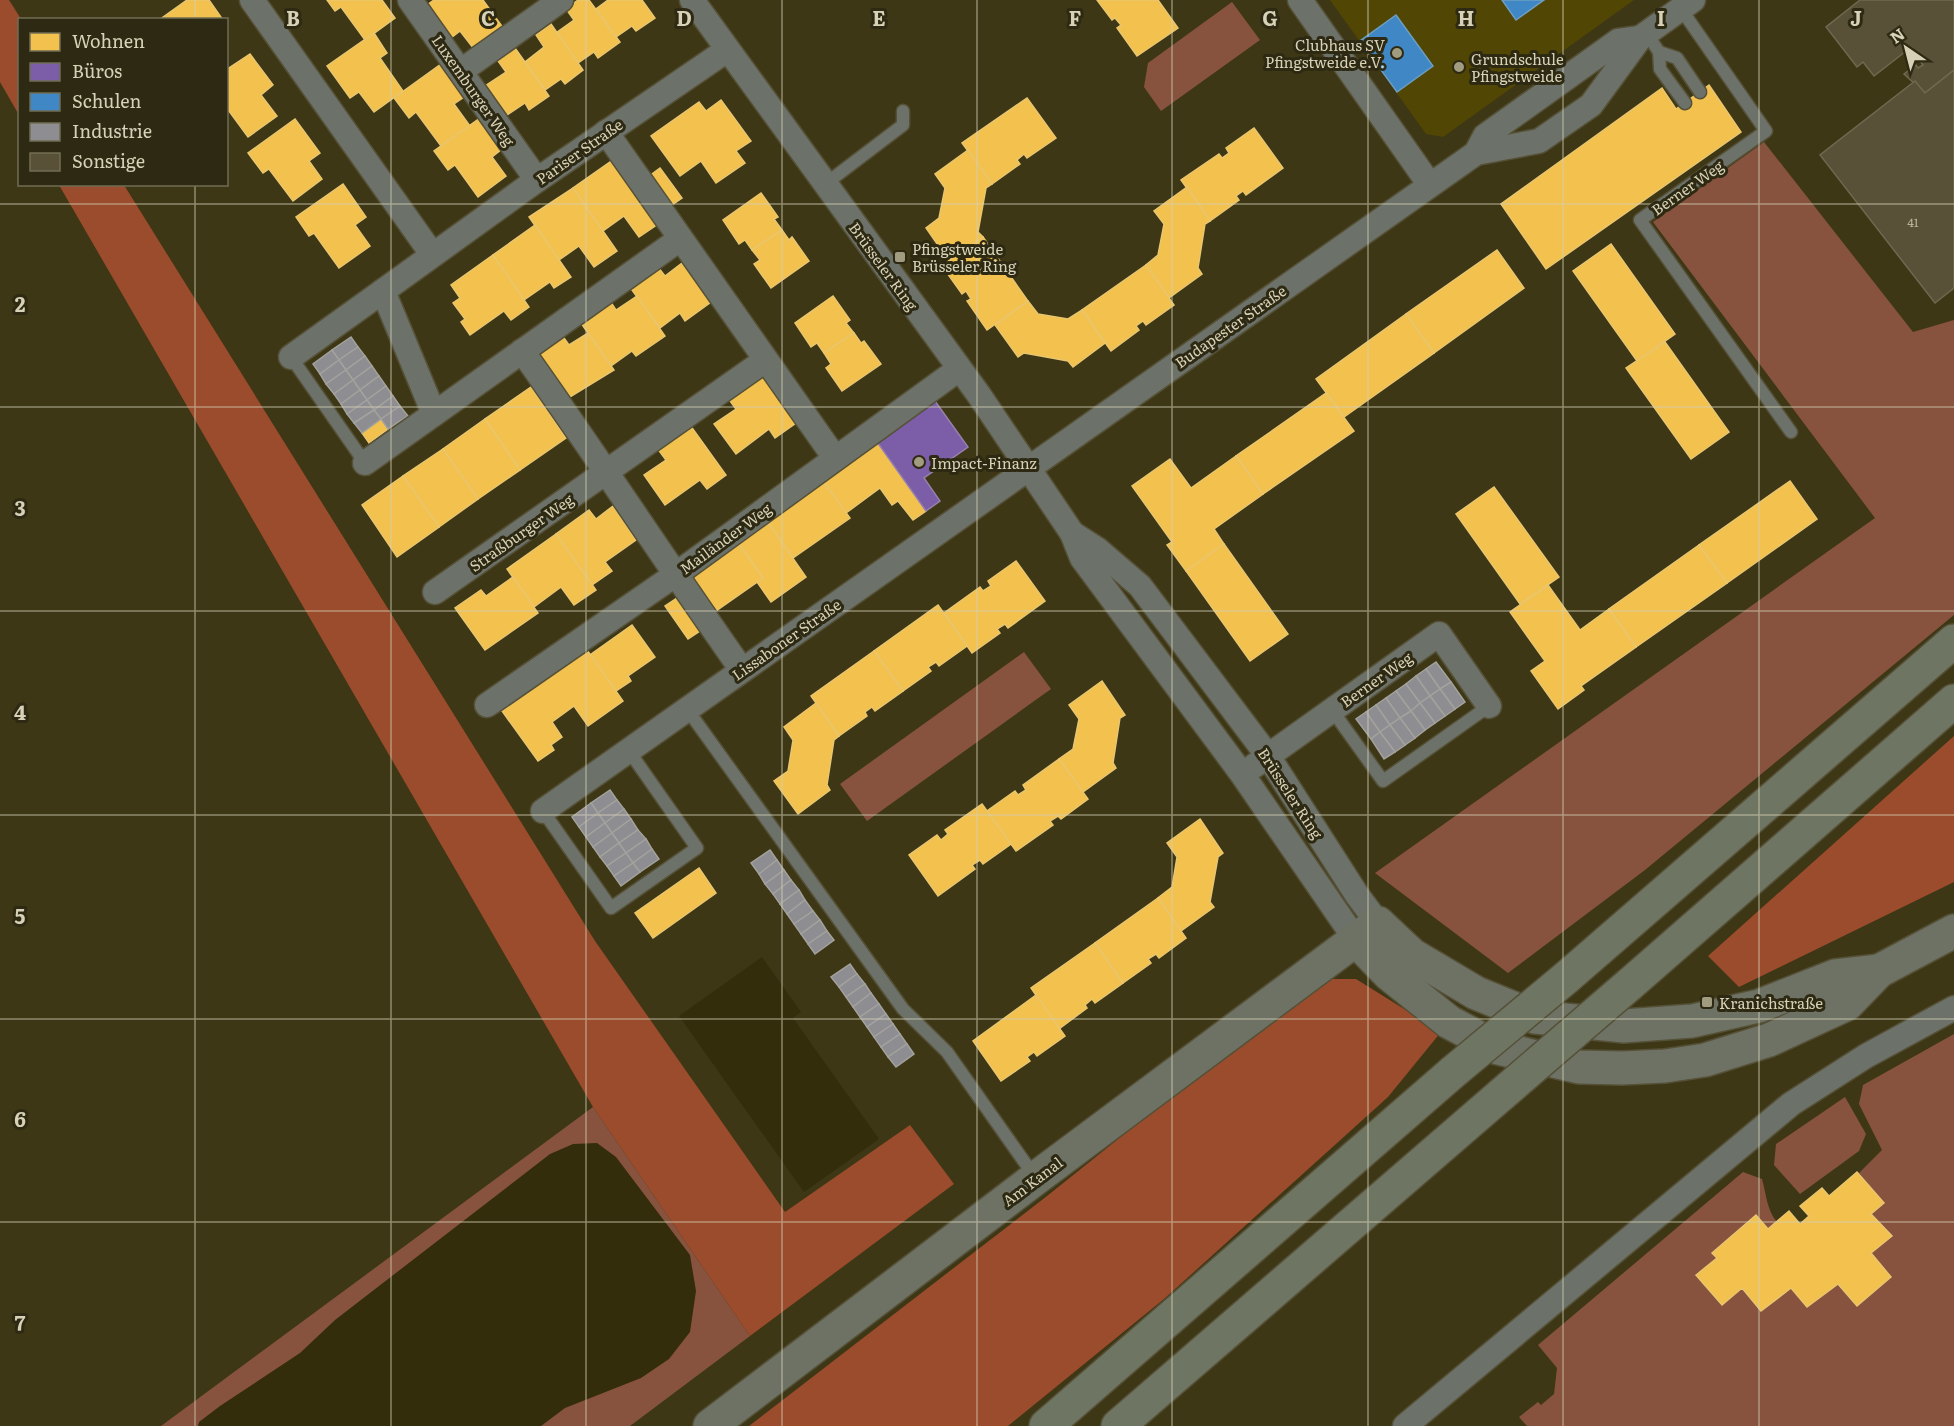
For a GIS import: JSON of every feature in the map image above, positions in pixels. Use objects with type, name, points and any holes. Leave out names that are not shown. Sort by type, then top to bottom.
[{"type":"highway","points":[[1046,1426],[1954,641]]},
{"type":"highway","points":[[1118,1426],[1954,701]]},
{"type":"street","points":[[252,0],[432,254]]},
{"type":"street","name":"Luxemburger Weg","points":[[410,0],[537,180]]},
{"type":"street","points":[[460,71],[561,0]]},
{"type":"street","name":"Brüsseler Ring","points":[[692,0],[1029,467],[1072,533],[1082,558],[1242,774],[1367,932],[1389,974],[1449,1022],[1498,1048],[1579,1066],[1665,1066],[1705,1060],[1769,1041],[1847,1004],[1879,971]]},
{"type":"street","points":[[1300,0],[1430,185]]},
{"type":"street","name":"Budapester Straße","points":[[1029,467],[1476,153],[1539,141],[1591,105],[1649,41],[1687,4]]},
{"type":"street","name":"Budapester Straße","points":[[1476,153],[1485,136],[1618,41],[1649,41]]},
{"type":"street","name":"Pariser Straße","points":[[382,291],[537,180],[727,50]]},
{"type":"street","points":[[606,132],[764,361],[835,458]]},
{"type":"street","points":[[365,463],[680,239]]},
{"type":"street","points":[[291,357],[382,291],[434,414]]},
{"type":"street","points":[[522,351],[608,472],[675,575],[742,670]]},
{"type":"street","name":"Straßburger Weg","points":[[435,591],[764,361]]},
{"type":"street","name":"Mailänder Weg","points":[[487,705],[675,575],[959,369]]},
{"type":"street","name":"Lissaboner Straße","points":[[543,811],[1029,467]]},
{"type":"street","name":"Brüsseler Ring","points":[[1072,533],[1097,549],[1140,586],[1268,756],[1357,895],[1367,932],[1412,955],[1467,988],[1535,1017],[1624,1026],[1681,1022],[1759,1006],[1835,976],[1879,971]]},
{"type":"street","name":"Berner Weg","points":[[1242,774],[1439,634],[1490,706]]},
{"type":"street","name":"Am Kanal","points":[[710,1426],[1036,1178],[1367,932]]},
{"type":"street","points":[[1879,971],[1954,932]]},
{"type":"street","points":[[1405,1426],[1791,1104],[1866,1056],[1954,1008]]},
{"type":"lane","name":"Berner Weg","points":[[1687,4],[1766,131],[1640,220],[1791,432]]},
{"type":"lane","points":[[1649,41],[1677,58],[1700,92]]},
{"type":"lane","points":[[1649,41],[1660,69],[1685,103]]},
{"type":"lane","points":[[824,185],[903,125],[903,111]]},
{"type":"lane","points":[[291,357],[365,463]]},
{"type":"lane","points":[[1332,710],[1383,781],[1490,706]]},
{"type":"lane","points":[[687,709],[903,1009],[947,1052],[1036,1178]]},
{"type":"lane","points":[[543,811],[611,908],[697,848],[629,751]]},
{"type":"shaded area","points":[[0,0],[9,0],[20,18],[18,18],[18,113],[0,82]]},
{"type":"shaded area","name":"Grundschule Pfingstweide","points":[[1330,0],[1634,0],[1443,137],[1426,134]]},
{"type":"shaded area","points":[[1232,2],[1260,40],[1161,111],[1144,87],[1148,63]]},
{"type":"shaded area","points":[[1764,142],[1913,332],[1954,320],[1954,615],[1645,870],[1508,973],[1375,873],[1875,518],[1653,222]]},
{"type":"shaded area","points":[[60,186],[125,186],[595,941],[785,1212],[910,1125],[954,1184],[750,1336],[593,1107]]},
{"type":"shaded area","points":[[1024,652],[1051,689],[867,821],[840,784]]},
{"type":"shaded area","points":[[1954,736],[1954,882],[1739,987],[1708,956]]},
{"type":"shaded area","points":[[762,957],[801,1012],[793,1018],[879,1139],[804,1192],[679,1016]]},
{"type":"shaded area","points":[[1318,979],[1356,979],[1441,1032],[1388,1097],[1164,1299],[1008,1426],[749,1426],[1047,1196]]},
{"type":"shaded area","points":[[1954,1034],[1954,1426],[1527,1426],[1519,1417],[1538,1402],[1541,1405],[1554,1394],[1557,1368],[1538,1345],[1743,1172],[1762,1179],[1769,1207],[1777,1222],[1768,1229],[1756,1215],[1713,1252],[1717,1258],[1696,1274],[1721,1305],[1742,1288],[1762,1310],[1791,1288],[1838,1284],[1857,1306],[1890,1277],[1871,1253],[1891,1236],[1871,1214],[1884,1203],[1859,1173],[1882,1150],[1859,1104],[1863,1085]]},
{"type":"shaded area","points":[[1845,1097],[1866,1134],[1859,1151],[1800,1194],[1774,1165],[1776,1144]]},
{"type":"shaded area","points":[[593,1107],[750,1336],[630,1426],[161,1426]]},
{"type":"shaded area","points":[[597,1143],[616,1157],[690,1255],[696,1291],[690,1332],[669,1359],[641,1378],[565,1408],[541,1426],[198,1426],[199,1422],[220,1406],[300,1353],[335,1320],[550,1154],[573,1144]]},
{"type":"building: Wohnen","points":[[187,0],[209,0],[222,18],[162,18]]},
{"type":"building: Wohnen","points":[[327,0],[382,0],[395,18],[365,40],[341,7],[335,11]]},
{"type":"building: Wohnen","points":[[434,0],[483,0],[504,29],[474,49],[460,31],[451,38],[427,5]]},
{"type":"building: Wohnen","points":[[578,0],[589,0],[620,42],[598,58],[594,52],[578,63],[556,33],[574,20],[566,9]]},
{"type":"building: Wohnen","points":[[608,0],[642,0],[655,18],[636,31],[632,26],[616,37],[596,9]]},
{"type":"building: Wohnen","points":[[1097,0],[1158,0],[1178,28],[1137,56],[1117,28],[1121,25],[1115,18],[1112,20]]},
{"type":"building: Wohnen","points":[[551,24],[583,70],[565,84],[561,79],[545,90],[525,62],[544,47],[536,35]]},
{"type":"building: Wohnen","points":[[374,33],[387,53],[380,58],[403,91],[374,112],[359,92],[350,98],[327,66]]},
{"type":"building: Wohnen","points":[[515,48],[549,96],[529,110],[525,103],[507,115],[485,86],[506,72],[498,61]]},
{"type":"building: Wohnen","points":[[250,54],[273,85],[261,95],[277,116],[248,137],[228,110],[228,69]]},
{"type":"building: Wohnen","points":[[441,64],[464,97],[454,104],[470,126],[441,146],[416,112],[409,118],[394,98]]},
{"type":"building: Wohnen","points":[[1709,85],[1741,132],[1546,269],[1501,204],[1662,88],[1676,109]]},
{"type":"building: Wohnen","points":[[1027,98],[1056,138],[1027,158],[1024,154],[1017,160],[1020,164],[992,184],[962,143]]},
{"type":"building: Wohnen","points":[[721,100],[751,141],[736,151],[745,163],[716,183],[701,161],[680,176],[651,136],[699,102],[706,111]]},
{"type":"building: Wohnen","points":[[480,118],[502,149],[492,157],[506,176],[478,197],[455,165],[448,170],[434,151]]},
{"type":"building: Wohnen","points":[[295,119],[320,153],[309,161],[322,179],[293,201],[269,169],[263,173],[248,153]]},
{"type":"building: Wohnen","points":[[1254,128],[1283,168],[1246,195],[1243,191],[1236,196],[1239,200],[1210,221],[1181,180],[1219,154],[1222,158],[1229,153],[1226,148]]},
{"type":"building: Wohnen","points":[[968,150],[992,184],[986,188],[978,232],[983,237],[949,261],[926,228],[939,218],[945,188],[935,174]]},
{"type":"building: Wohnen","points":[[617,157],[661,222],[639,237],[624,216],[603,231],[573,188]]},
{"type":"building: Wohnen","points":[[660,168],[682,198],[669,207],[648,177]]},
{"type":"building: Wohnen","points":[[343,184],[366,217],[355,225],[370,246],[339,268],[314,233],[309,236],[296,217]]},
{"type":"building: Wohnen","points":[[1187,187],[1210,221],[1205,224],[1198,268],[1202,274],[1169,298],[1146,265],[1158,255],[1164,224],[1154,211]]},
{"type":"building: Wohnen","points":[[573,188],[617,251],[594,267],[579,246],[559,260],[529,217]]},
{"type":"building: Wohnen","points":[[761,193],[778,217],[774,219],[782,230],[752,250],[745,240],[739,244],[723,220]]},
{"type":"building: Wohnen","points":[[535,225],[571,277],[554,288],[550,282],[524,300],[493,255]]},
{"type":"building: Wohnen","points":[[782,230],[789,240],[792,237],[809,261],[771,288],[754,264],[760,260],[752,250]]},
{"type":"building: Wohnen","points":[[983,237],[1028,301],[987,330],[967,301],[971,299],[966,291],[962,294],[942,266]]},
{"type":"building: Wohnen","points":[[1611,244],[1675,334],[1637,361],[1573,271]]},
{"type":"building: Wohnen","points":[[1497,250],[1524,288],[1434,353],[1406,314]]},
{"type":"building: Wohnen","points":[[493,255],[529,307],[511,320],[504,311],[470,335],[461,322],[465,319],[453,303],[460,298],[451,285]]},
{"type":"building: Wohnen","points":[[654,262],[665,276],[682,263],[711,302],[685,321],[680,313],[660,328],[626,282]]},
{"type":"building: Wohnen","points":[[1146,265],[1174,305],[1146,325],[1143,321],[1136,326],[1139,330],[1111,351],[1082,310]]},
{"type":"building: Wohnen","points":[[606,295],[616,310],[637,296],[665,336],[636,356],[632,351],[611,366],[576,316]]},
{"type":"building: Wohnen","points":[[833,296],[850,320],[846,323],[854,333],[824,353],[817,343],[811,347],[795,323]]},
{"type":"building: Wohnen","points":[[1028,301],[1038,314],[1068,319],[1082,310],[1105,343],[1073,367],[1068,361],[1024,353],[1018,357],[995,325]]},
{"type":"building: Wohnen","points":[[1406,314],[1434,353],[1344,417],[1316,379]]},
{"type":"building: Wohnen","points":[[559,331],[569,345],[588,333],[614,370],[565,400],[530,351]]},
{"type":"building: Wohnen","points":[[854,333],[861,343],[864,341],[881,364],[842,391],[826,368],[831,364],[824,353]]},
{"type":"building: Wohnen","points":[[1665,342],[1729,432],[1691,459],[1626,368]]},
{"type":"building: Wohnen","points":[[763,376],[796,423],[775,438],[769,429],[736,454],[714,424],[736,409],[730,401]]},
{"type":"building: Wohnen","points":[[531,387],[566,438],[520,470],[485,419]]},
{"type":"building: Wohnen","points":[[1326,393],[1354,431],[1263,494],[1236,456]]},
{"type":"building: Wohnen","points":[[381,419],[388,429],[369,443],[362,433]]},
{"type":"building: Wohnen","points":[[485,419],[520,470],[478,499],[443,449]]},
{"type":"building: Wohnen","points":[[690,425],[726,475],[707,489],[700,480],[665,505],[644,475],[666,460],[657,448]]},
{"type":"building: Wohnen","points":[[877,442],[926,511],[913,520],[898,501],[892,505],[880,488],[846,513],[823,481]]},
{"type":"building: Wohnen","points":[[443,449],[478,499],[439,527],[403,476]]},
{"type":"building: Wohnen","points":[[1236,456],[1263,494],[1214,529],[1224,544],[1186,571],[1167,545],[1172,542],[1132,486],[1170,459],[1191,488]]},
{"type":"building: Wohnen","points":[[403,476],[439,527],[397,557],[362,505]]},
{"type":"building: Wohnen","points":[[823,481],[850,518],[793,558],[767,521]]},
{"type":"building: Wohnen","points":[[1790,481],[1817,519],[1727,583],[1699,545]]},
{"type":"building: Wohnen","points":[[1494,487],[1559,577],[1520,604],[1456,514]]},
{"type":"building: Wohnen","points":[[613,506],[636,540],[605,562],[612,571],[592,585],[556,534],[589,510],[596,519]]},
{"type":"building: Wohnen","points":[[767,521],[806,577],[771,602],[757,582],[763,578],[737,541]]},
{"type":"building: Wohnen","points":[[556,534],[596,590],[574,605],[561,587],[534,607],[507,569]]},
{"type":"building: Wohnen","points":[[737,541],[763,578],[716,611],[690,575]]},
{"type":"building: Wohnen","points":[[1224,544],[1288,634],[1250,661],[1186,571]]},
{"type":"building: Wohnen","points":[[1699,545],[1727,583],[1636,647],[1609,609]]},
{"type":"building: Wohnen","points":[[1016,561],[1045,601],[1008,628],[1005,624],[997,629],[1000,633],[972,653],[944,613],[980,587],[983,591],[991,586],[988,581]]},
{"type":"building: Wohnen","points":[[513,577],[538,613],[485,650],[455,608],[481,590],[486,596]]},
{"type":"building: Wohnen","points":[[1548,585],[1580,630],[1609,609],[1636,647],[1581,686],[1584,690],[1558,709],[1531,671],[1545,661],[1510,612]]},
{"type":"building: Wohnen","points":[[677,598],[700,631],[688,639],[665,606]]},
{"type":"building: Wohnen","points":[[938,605],[967,646],[939,666],[936,662],[928,667],[931,671],[903,691],[874,651]]},
{"type":"building: Wohnen","points":[[632,625],[655,657],[628,676],[631,681],[616,691],[590,655]]},
{"type":"building: Wohnen","points":[[587,650],[623,701],[588,726],[574,706],[552,722],[562,737],[551,745],[554,750],[538,761],[502,711]]},
{"type":"building: Wohnen","points":[[874,651],[903,691],[875,711],[872,707],[865,712],[867,716],[839,736],[811,696]]},
{"type":"building: Wohnen","points":[[1102,681],[1125,715],[1120,718],[1113,763],[1116,768],[1083,792],[1059,759],[1073,749],[1079,719],[1069,705]]},
{"type":"building: Wohnen","points":[[816,703],[839,736],[834,740],[827,785],[830,790],[798,814],[774,781],[788,771],[793,740],[784,727]]},
{"type":"building: Wohnen","points":[[1059,759],[1088,799],[1061,819],[1058,816],[1050,821],[1053,825],[1016,851],[987,811],[1015,791],[1018,795],[1026,790],[1023,785]]},
{"type":"building: Wohnen","points":[[982,804],[1011,844],[983,864],[980,860],[972,865],[975,869],[938,896],[909,855],[937,835],[941,840],[948,834],[945,830]]},
{"type":"building: Wohnen","points":[[1200,819],[1223,853],[1218,857],[1210,902],[1214,907],[1181,931],[1158,898],[1172,887],[1177,857],[1167,843]]},
{"type":"building: Wohnen","points":[[699,868],[716,893],[653,938],[635,913]]},
{"type":"building: Wohnen","points":[[1158,898],[1186,938],[1159,958],[1156,954],[1148,959],[1151,963],[1123,983],[1095,943]]},
{"type":"building: Wohnen","points":[[1095,943],[1123,983],[1095,1003],[1092,999],[1085,1005],[1087,1008],[1059,1029],[1031,988]]},
{"type":"building: Wohnen","points":[[1036,995],[1065,1036],[1037,1056],[1034,1052],[1027,1057],[1030,1061],[1001,1081],[973,1041]]},
{"type":"building: Wohnen","points":[[1857,1172],[1884,1203],[1871,1214],[1892,1236],[1871,1253],[1891,1277],[1857,1306],[1838,1284],[1807,1307],[1791,1288],[1761,1311],[1742,1288],[1722,1305],[1696,1275],[1717,1258],[1712,1253],[1756,1215],[1768,1229],[1789,1211],[1800,1224],[1809,1216],[1800,1206],[1822,1188],[1829,1196]]},
{"type":"building: Büros","name":"Impact-Finanz","points":[[935,401],[968,447],[924,478],[940,501],[926,511],[877,442]]},
{"type":"building: Schulen","name":"Grundschule Pfingstweide","points":[[1502,0],[1544,0],[1516,20]]},
{"type":"building: Schulen","name":"Clubhaus SV Pfingstweide e.V.","points":[[1396,15],[1433,66],[1397,92],[1360,41]]},
{"type":"building: Industrie","points":[[351,337],[358,347],[339,360],[332,350]]},
{"type":"building: Industrie","points":[[358,347],[365,356],[346,370],[339,360]]},
{"type":"building: Industrie","points":[[332,350],[339,360],[320,374],[313,364]]},
{"type":"building: Industrie","points":[[365,356],[372,366],[353,380],[346,370]]},
{"type":"building: Industrie","points":[[339,360],[346,370],[326,384],[320,374]]},
{"type":"building: Industrie","points":[[372,366],[379,376],[360,390],[353,380]]},
{"type":"building: Industrie","points":[[346,370],[353,380],[334,394],[326,384]]},
{"type":"building: Industrie","points":[[379,376],[386,386],[367,400],[360,390]]},
{"type":"building: Industrie","points":[[353,380],[360,390],[341,404],[334,394]]},
{"type":"building: Industrie","points":[[386,386],[393,396],[374,410],[367,400]]},
{"type":"building: Industrie","points":[[360,390],[367,400],[347,414],[341,404]]},
{"type":"building: Industrie","points":[[393,396],[400,406],[381,419],[374,410]]},
{"type":"building: Industrie","points":[[367,400],[374,410],[354,423],[347,414]]},
{"type":"building: Industrie","points":[[400,406],[408,416],[388,429],[381,419]]},
{"type":"building: Industrie","points":[[374,410],[381,419],[362,433],[354,423]]},
{"type":"building: Industrie","points":[[1436,662],[1451,682],[1440,689],[1426,669]]},
{"type":"building: Industrie","points":[[1426,669],[1440,689],[1430,696],[1416,676]]},
{"type":"building: Industrie","points":[[1416,676],[1430,696],[1420,703],[1406,684]]},
{"type":"building: Industrie","points":[[1451,682],[1465,702],[1455,709],[1440,689]]},
{"type":"building: Industrie","points":[[1406,684],[1420,703],[1411,711],[1396,691]]},
{"type":"building: Industrie","points":[[1440,689],[1455,709],[1445,716],[1430,696]]},
{"type":"building: Industrie","points":[[1396,691],[1411,711],[1400,718],[1386,698]]},
{"type":"building: Industrie","points":[[1430,696],[1445,716],[1435,723],[1420,703]]},
{"type":"building: Industrie","points":[[1386,698],[1400,718],[1390,725],[1376,705]]},
{"type":"building: Industrie","points":[[1420,703],[1435,723],[1425,730],[1411,711]]},
{"type":"building: Industrie","points":[[1376,705],[1390,725],[1380,732],[1366,712]]},
{"type":"building: Industrie","points":[[1411,711],[1425,730],[1415,738],[1400,718]]},
{"type":"building: Industrie","points":[[1366,712],[1380,732],[1371,739],[1356,719]]},
{"type":"building: Industrie","points":[[1400,718],[1415,738],[1405,745],[1390,725]]},
{"type":"building: Industrie","points":[[1390,725],[1405,745],[1395,752],[1380,732]]},
{"type":"building: Industrie","points":[[1380,732],[1395,752],[1384,759],[1371,739]]},
{"type":"building: Industrie","points":[[610,790],[617,800],[598,813],[591,803]]},
{"type":"building: Industrie","points":[[617,800],[624,809],[605,823],[598,813]]},
{"type":"building: Industrie","points":[[591,803],[598,813],[579,827],[572,817]]},
{"type":"building: Industrie","points":[[624,809],[631,819],[612,833],[605,823]]},
{"type":"building: Industrie","points":[[598,813],[605,823],[586,837],[579,827]]},
{"type":"building: Industrie","points":[[631,819],[638,830],[619,843],[612,833]]},
{"type":"building: Industrie","points":[[605,823],[612,833],[593,847],[586,837]]},
{"type":"building: Industrie","points":[[638,830],[646,839],[626,853],[619,843]]},
{"type":"building: Industrie","points":[[612,833],[619,843],[600,857],[593,847]]},
{"type":"building: Industrie","points":[[646,839],[652,849],[633,863],[626,853]]},
{"type":"building: Industrie","points":[[619,843],[626,853],[607,866],[600,857]]},
{"type":"building: Industrie","points":[[652,849],[659,859],[640,872],[633,863]]},
{"type":"building: Industrie","points":[[770,850],[777,860],[759,874],[751,863]]},
{"type":"building: Industrie","points":[[626,853],[633,863],[614,876],[607,866]]},
{"type":"building: Industrie","points":[[777,860],[784,870],[765,884],[759,874]]},
{"type":"building: Industrie","points":[[633,863],[640,872],[621,886],[614,876]]},
{"type":"building: Industrie","points":[[784,870],[791,880],[773,894],[765,884]]},
{"type":"building: Industrie","points":[[791,880],[799,890],[780,904],[773,894]]},
{"type":"building: Industrie","points":[[799,890],[805,900],[787,914],[780,904]]},
{"type":"building: Industrie","points":[[805,900],[813,911],[794,924],[787,914]]},
{"type":"building: Industrie","points":[[813,911],[820,920],[801,934],[794,924]]},
{"type":"building: Industrie","points":[[820,920],[827,931],[808,944],[801,934]]},
{"type":"building: Industrie","points":[[827,931],[834,940],[815,954],[808,944]]},
{"type":"building: Industrie","points":[[850,964],[857,974],[839,987],[831,977]]},
{"type":"building: Industrie","points":[[857,974],[865,984],[846,997],[839,987]]},
{"type":"building: Industrie","points":[[865,984],[871,993],[853,1007],[846,997]]},
{"type":"building: Industrie","points":[[871,993],[879,1004],[860,1017],[853,1007]]},
{"type":"building: Industrie","points":[[879,1004],[886,1014],[867,1027],[860,1017]]},
{"type":"building: Industrie","points":[[886,1014],[893,1024],[874,1037],[867,1027]]},
{"type":"building: Industrie","points":[[893,1024],[900,1034],[881,1047],[874,1037]]},
{"type":"building: Industrie","points":[[900,1034],[907,1044],[888,1057],[881,1047]]},
{"type":"building: Industrie","points":[[907,1044],[914,1054],[896,1067],[888,1057]]},
{"type":"building: Sonstige","points":[[1860,0],[1954,0],[1954,70],[1925,93],[1904,74],[1916,65],[1918,68],[1923,65],[1910,48],[1874,76],[1863,62],[1857,67],[1826,27]]},
{"type":"building: Sonstige","points":[[1954,70],[1954,288],[1935,303],[1820,155],[1915,81],[1925,93]]},
{"type":"place","name":"Clubhaus SV Pfingstweide e.V.","points":[[1397,53]]},
{"type":"place","name":"Grundschule Pfingstweide","points":[[1459,67]]},
{"type":"place","name":"Pfingstweide Brüsseler Ring","points":[[900,257]]},
{"type":"place","name":"Impact-Finanz","points":[[919,462]]},
{"type":"place","name":"Kranichstraße","points":[[1707,1002]]}]
